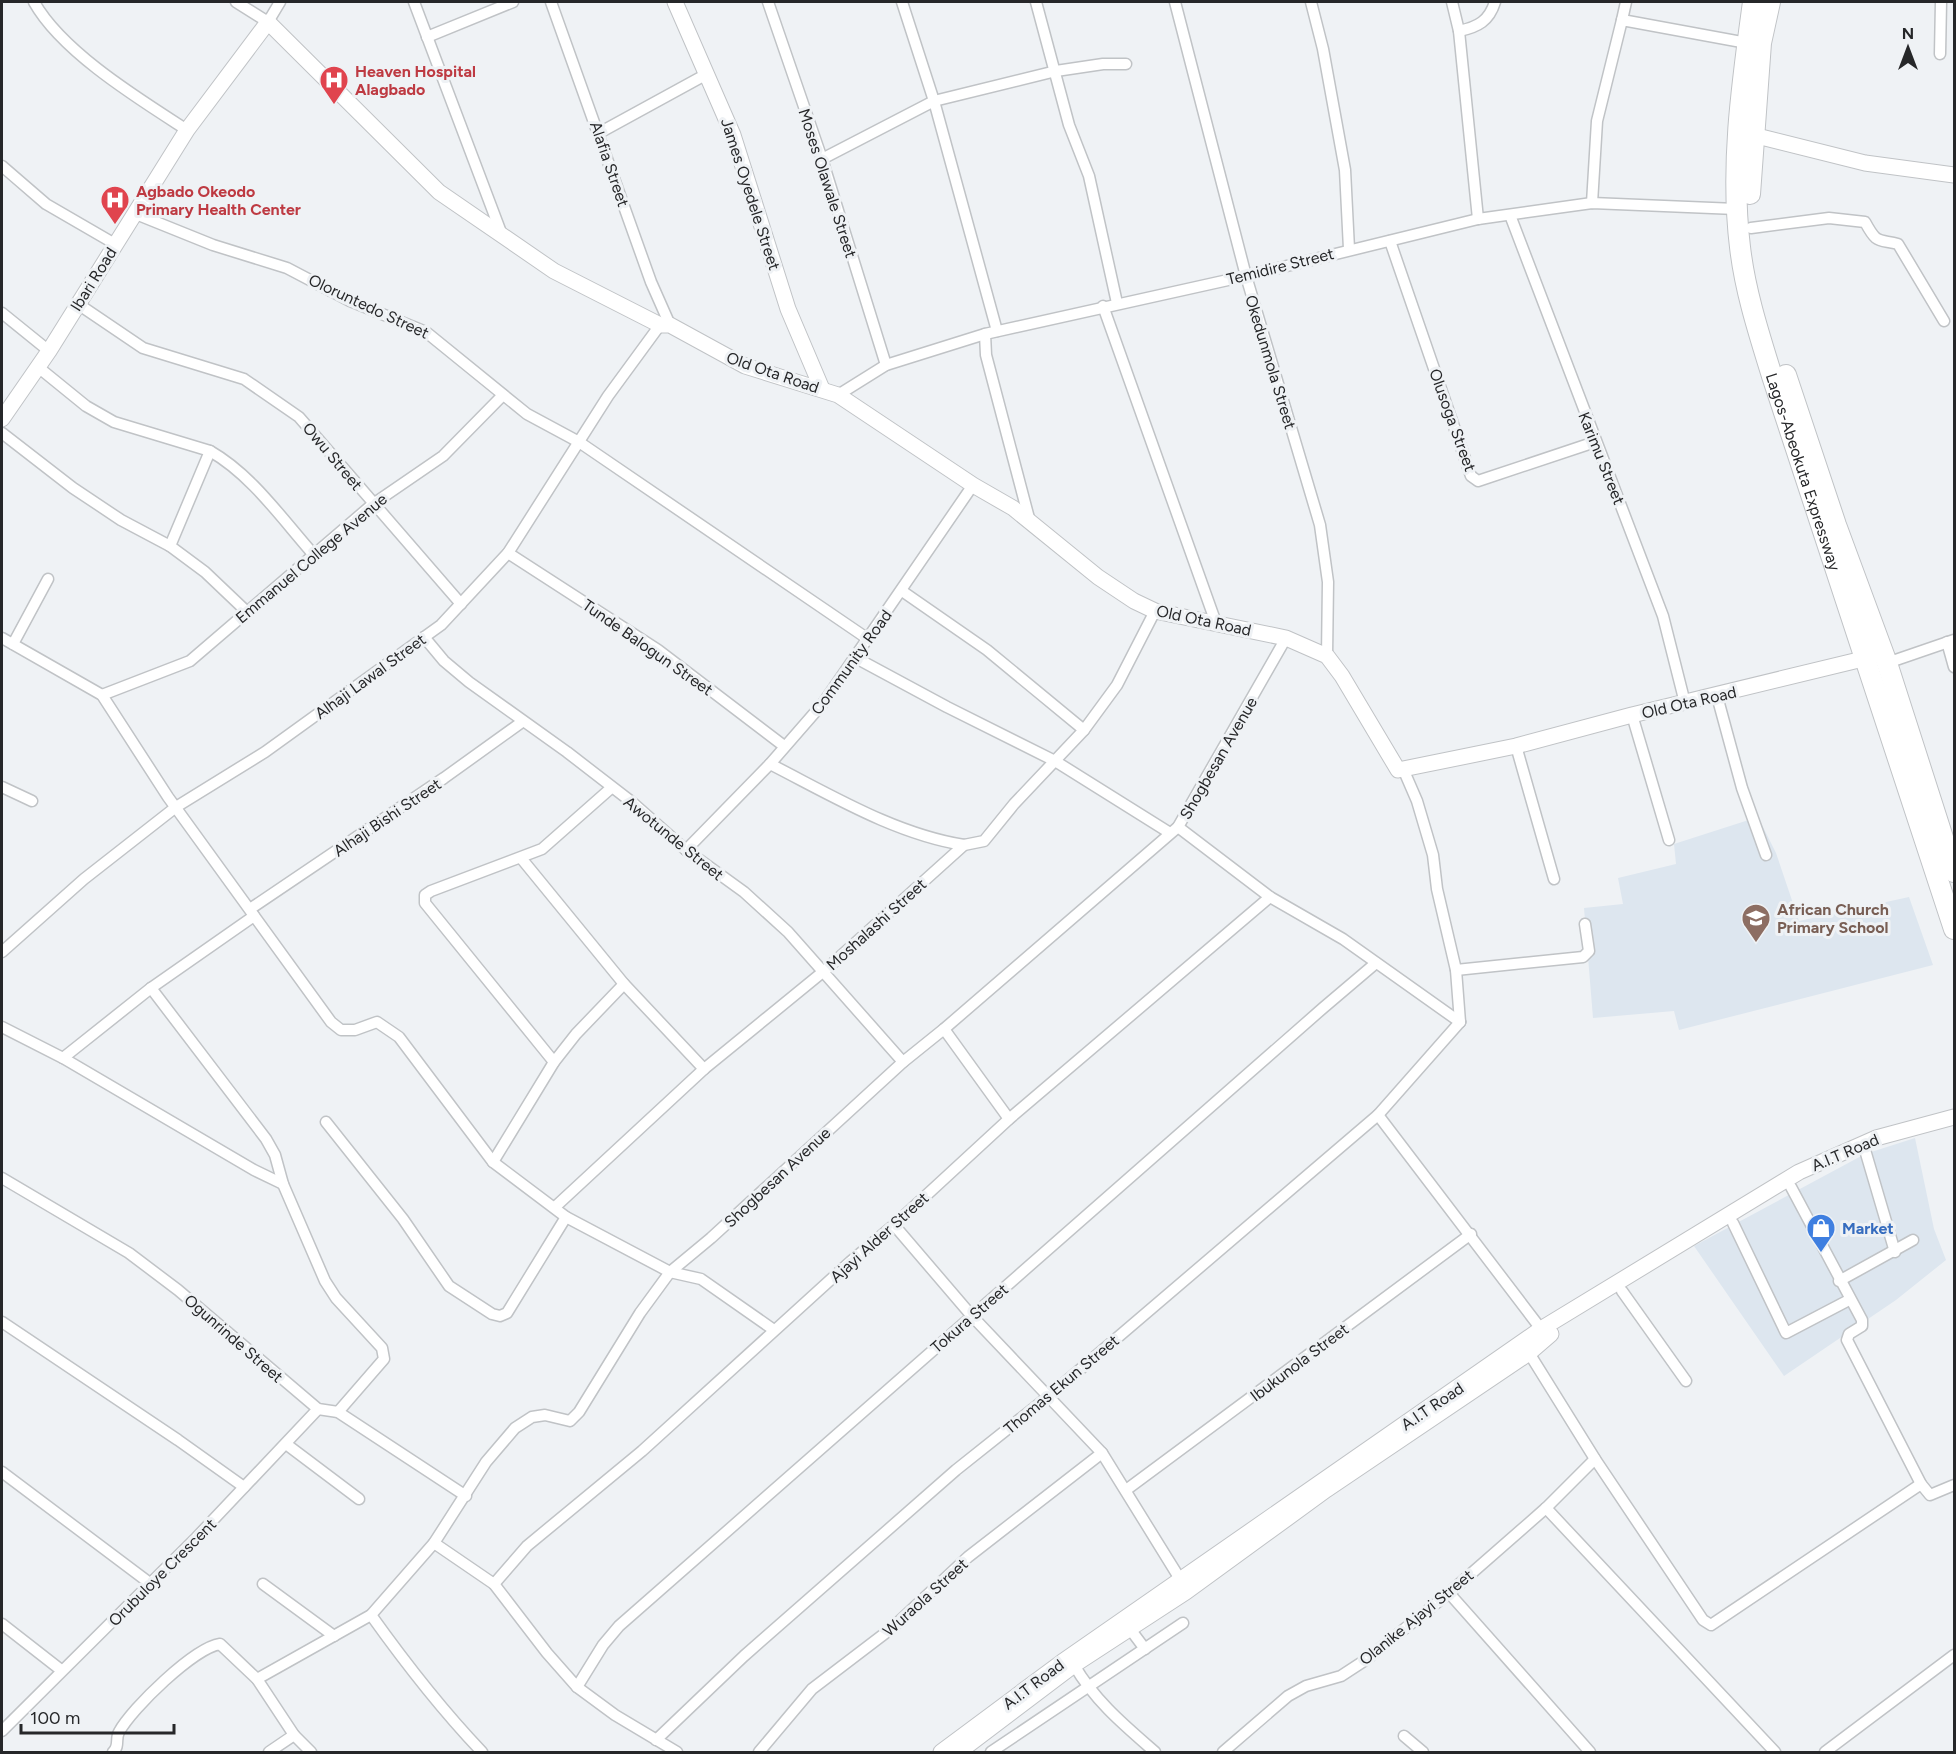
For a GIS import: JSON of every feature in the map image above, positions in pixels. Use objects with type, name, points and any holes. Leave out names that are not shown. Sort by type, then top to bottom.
[{"type":"highway","name":"Lagos-Abeokuta Expressway","points":[[1753,2],[1739,113],[1736,208],[1742,258],[1754,315],[1954,929]]},
{"type":"highway","name":"Lagos-Abeokuta Expressway","points":[[1770,2],[1761,43],[1749,203],[1758,287],[1769,329],[1836,525],[1887,663],[1954,872]]},
{"type":"street","points":[[34,2],[68,43],[137,98],[187,130]]},
{"type":"street","points":[[236,2],[268,22],[280,2]]},
{"type":"street","points":[[414,2],[502,235]]},
{"type":"street","points":[[427,37],[513,2]]},
{"type":"street","name":"Alafia Street","points":[[551,2],[665,325]]},
{"type":"street","name":"James Oyedele Street","points":[[675,2],[733,135],[788,309],[822,388]]},
{"type":"street","name":"Moses Olawale Street","points":[[768,2],[822,159],[886,365]]},
{"type":"street","points":[[902,2],[934,101],[997,331]]},
{"type":"street","points":[[1036,2],[1069,125],[1089,176],[1117,303]]},
{"type":"street","name":"Okedunmola Street","points":[[1175,2],[1246,276],[1320,525],[1328,582],[1327,656]]},
{"type":"street","points":[[1311,2],[1323,49],[1345,170],[1349,249]]},
{"type":"street","points":[[1452,2],[1460,31],[1478,219]]},
{"type":"street","points":[[1460,31],[1479,26],[1492,13],[1495,2]]},
{"type":"street","points":[[1592,203],[1597,121],[1626,2]]},
{"type":"street","points":[[1940,54],[1941,2]]},
{"type":"street","points":[[1622,20],[1747,43]]},
{"type":"street","name":"Ibari Road","points":[[2,419],[49,351],[187,130],[268,22]]},
{"type":"street","name":"Old Ota Road","points":[[268,22],[428,183],[554,271],[745,366],[822,388],[838,396],[973,485],[1013,508],[1053,538],[1112,588],[1155,611],[1286,638],[1327,656]]},
{"type":"street","points":[[822,159],[934,101],[1056,71],[1103,64],[1126,64]]},
{"type":"street","points":[[599,133],[705,75]]},
{"type":"street","points":[[1753,135],[1865,163],[1954,175]]},
{"type":"street","points":[[2,166],[46,204],[115,244]]},
{"type":"street","name":"Temidire Street","points":[[838,396],[886,365],[984,334],[1246,276],[1478,219],[1592,203],[1736,208]]},
{"type":"street","name":"Oloruntedo Street","points":[[136,214],[213,245],[293,271],[350,301],[426,332],[527,414],[579,442],[868,639]]},
{"type":"street","name":"Karimu Street","points":[[1510,216],[1595,442],[1628,519],[1663,616],[1685,703]]},
{"type":"street","points":[[1751,228],[1829,218],[1865,222],[1873,237],[1880,243],[1898,244],[1944,321]]},
{"type":"street","name":"Olusoga Street","points":[[1390,241],[1471,476],[1478,481],[1595,442]]},
{"type":"street","name":"Owu Street","points":[[78,304],[143,348],[231,374],[261,390],[299,417],[313,430],[373,504],[461,603]]},
{"type":"street","points":[[1103,306],[1216,623]]},
{"type":"street","points":[[2,313],[49,351]]},
{"type":"street","name":"Alhaji Lawal Street","points":[[2,952],[84,879],[176,807],[265,752],[441,625],[508,553],[608,396],[665,325]]},
{"type":"street","points":[[984,334],[986,355],[1030,522]]},
{"type":"street","points":[[38,367],[86,406],[114,422],[210,451],[241,472],[314,555]]},
{"type":"street","name":"Emmanuel College Avenue","points":[[102,695],[190,661],[373,504],[443,456],[502,395]]},
{"type":"street","points":[[2,433],[111,514],[170,546],[205,572],[246,611]]},
{"type":"street","points":[[170,546],[210,451]]},
{"type":"street","name":"Community Road","points":[[686,850],[770,764],[824,702],[973,485]]},
{"type":"street","name":"Tunde Balogun Street","points":[[508,553],[658,650],[784,746]]},
{"type":"street","points":[[13,644],[48,579]]},
{"type":"street","points":[[902,591],[987,650],[1084,730]]},
{"type":"street","name":"Moshalashi Street","points":[[555,1207],[704,1069],[824,971],[964,845],[984,841],[1084,730],[1117,685],[1155,611]]},
{"type":"street","name":"Awotunde Street","points":[[424,637],[444,661],[522,722],[567,752],[610,789],[633,803],[686,850],[744,892],[788,932],[903,1062]]},
{"type":"street","points":[[2,638],[102,695],[176,807],[331,1022],[341,1030],[355,1030],[377,1022],[399,1037],[493,1162],[566,1217],[670,1272],[701,1279],[774,1330]]},
{"type":"street","name":"Shogbesan Avenue","points":[[257,1679],[371,1615],[434,1543],[486,1462],[515,1428],[532,1417],[545,1415],[570,1421],[579,1412],[640,1313],[670,1272],[711,1238],[903,1062],[1174,830],[1286,638]]},
{"type":"street","points":[[1887,663],[1951,641],[1954,667]]},
{"type":"street","points":[[1327,656],[1342,676],[1396,766],[1404,771],[1417,801],[1433,855],[1437,889],[1456,970],[1460,1022]]},
{"type":"street","points":[[856,658],[1055,761],[1174,830],[1270,897],[1343,939],[1460,1022]]},
{"type":"street","name":"Old Ota Road","points":[[1404,771],[1516,746],[1632,715],[1718,696],[1867,658]]},
{"type":"street","points":[[1718,696],[1742,788],[1766,855]]},
{"type":"street","points":[[1632,715],[1669,840]]},
{"type":"street","name":"Alhaji Bishi Street","points":[[63,1058],[151,988],[252,913],[522,722]]},
{"type":"street","points":[[1516,746],[1554,879]]},
{"type":"street","points":[[770,764],[872,815],[941,841],[964,845]]},
{"type":"street","points":[[2,787],[32,801]]},
{"type":"street","points":[[554,1062],[425,903],[425,895],[430,891],[521,858],[553,842],[610,789]]},
{"type":"street","points":[[521,858],[624,984],[704,1069]]},
{"type":"street","name":"Ajayi Alder Street","points":[[494,1584],[527,1546],[642,1451],[774,1330],[894,1226],[1009,1119],[1270,897]]},
{"type":"street","points":[[1456,970],[1582,957],[1589,951],[1585,924]]},
{"type":"street","name":"Tokura Street","points":[[578,1687],[603,1645],[619,1626],[971,1315],[1376,963]]},
{"type":"street","points":[[493,1162],[554,1062],[576,1034],[624,984]]},
{"type":"street","points":[[151,988],[266,1139],[275,1155],[283,1184],[325,1281],[336,1298],[382,1348],[385,1355],[381,1364],[338,1412]]},
{"type":"street","name":"Thomas Ekun Street","points":[[656,1740],[744,1656],[948,1477],[1049,1396],[1378,1115],[1460,1022]]},
{"type":"street","points":[[2,1028],[63,1058],[254,1170],[283,1184]]},
{"type":"street","points":[[944,1029],[1009,1119]]},
{"type":"street","points":[[1378,1115],[1471,1234],[1541,1329]]},
{"type":"street","name":"A.I.T Road","points":[[959,1752],[1074,1665],[1130,1629],[1529,1353],[1546,1337],[1585,1308],[1777,1184],[1828,1157],[1875,1138],[1954,1117]]},
{"type":"street","points":[[327,1122],[410,1228],[449,1286],[492,1314],[500,1316],[507,1314],[566,1217]]},
{"type":"street","name":"A.I.T Road","points":[[940,1752],[1062,1662],[1541,1329],[1622,1291],[1791,1187],[1865,1150],[1954,1127]]},
{"type":"street","points":[[1865,1150],[1895,1252]]},
{"type":"street","name":"Ogunrinde Street","points":[[2,1178],[129,1253],[178,1290],[318,1409]]},
{"type":"street","points":[[1791,1187],[1849,1300],[1862,1320],[1862,1326],[1850,1334],[1847,1340],[1921,1484],[1930,1495],[1954,1485]]},
{"type":"street","points":[[1733,1223],[1786,1333],[1849,1300]]},
{"type":"street","points":[[894,1226],[971,1315],[1102,1452],[1180,1579]]},
{"type":"street","name":"Ibukunola Street","points":[[1126,1490],[1471,1234]]},
{"type":"street","points":[[1839,1281],[1913,1240]]},
{"type":"street","points":[[1622,1291],[1686,1382]]},
{"type":"street","points":[[2,1322],[244,1487]]},
{"type":"street","points":[[1529,1353],[1595,1460],[1703,1620],[1711,1624],[1921,1484]]},
{"type":"street","points":[[318,1409],[338,1412],[466,1496]]},
{"type":"street","name":"Orubuloye Crescent","points":[[2,1731],[61,1670],[151,1584],[318,1409]]},
{"type":"street","points":[[286,1444],[359,1499]]},
{"type":"street","name":"Wuraola Street","points":[[759,1752],[812,1689],[892,1628],[968,1557],[1102,1452]]},
{"type":"street","name":"Olanike Ajayi Street","points":[[1223,1752],[1288,1696],[1306,1686],[1341,1676],[1367,1659],[1449,1593],[1546,1508],[1595,1460]]},
{"type":"street","points":[[2,1472],[151,1584]]},
{"type":"street","points":[[1546,1508],[1775,1752]]},
{"type":"street","points":[[434,1543],[494,1584],[547,1653],[578,1687],[677,1752]]},
{"type":"street","points":[[263,1584],[334,1636]]},
{"type":"street","points":[[1449,1593],[1590,1752]]},
{"type":"street","points":[[371,1615],[403,1661],[444,1713],[482,1752]]},
{"type":"street","points":[[991,1752],[1088,1689],[1183,1623]]},
{"type":"street","points":[[2,1624],[61,1670]]},
{"type":"street","points":[[1130,1629],[1145,1649]]},
{"type":"street","points":[[113,1752],[117,1747],[119,1732],[145,1701],[172,1674],[212,1646],[220,1644],[257,1679],[294,1735],[311,1752]]},
{"type":"street","points":[[1825,1752],[1954,1655]]},
{"type":"street","points":[[1074,1665],[1088,1689],[1108,1712],[1155,1752]]},
{"type":"street","points":[[269,1752],[294,1735]]},
{"type":"street","points":[[1404,1736],[1423,1752]]},
{"type":"shaded area","name":"African Church Primary School","points":[[1758,817],[1776,853],[1799,921],[1909,897],[1933,965],[1679,1030],[1674,1011],[1593,1018],[1584,908],[1623,904],[1618,878],[1676,864],[1674,844]]},
{"type":"shaded area","name":"Market","points":[[1915,1138],[1934,1229],[1946,1260],[1896,1300],[1784,1376],[1694,1246],[1865,1154]]},
{"type":"place","name":"Heaven Hospital Alagbado","points":[[334,106]]},
{"type":"place","name":"Agbado Okeodo Primary Health Center","points":[[115,226]]},
{"type":"place","name":"African Church Primary School","points":[[1756,944]]},
{"type":"place","name":"Market","points":[[1821,1254]]}]
